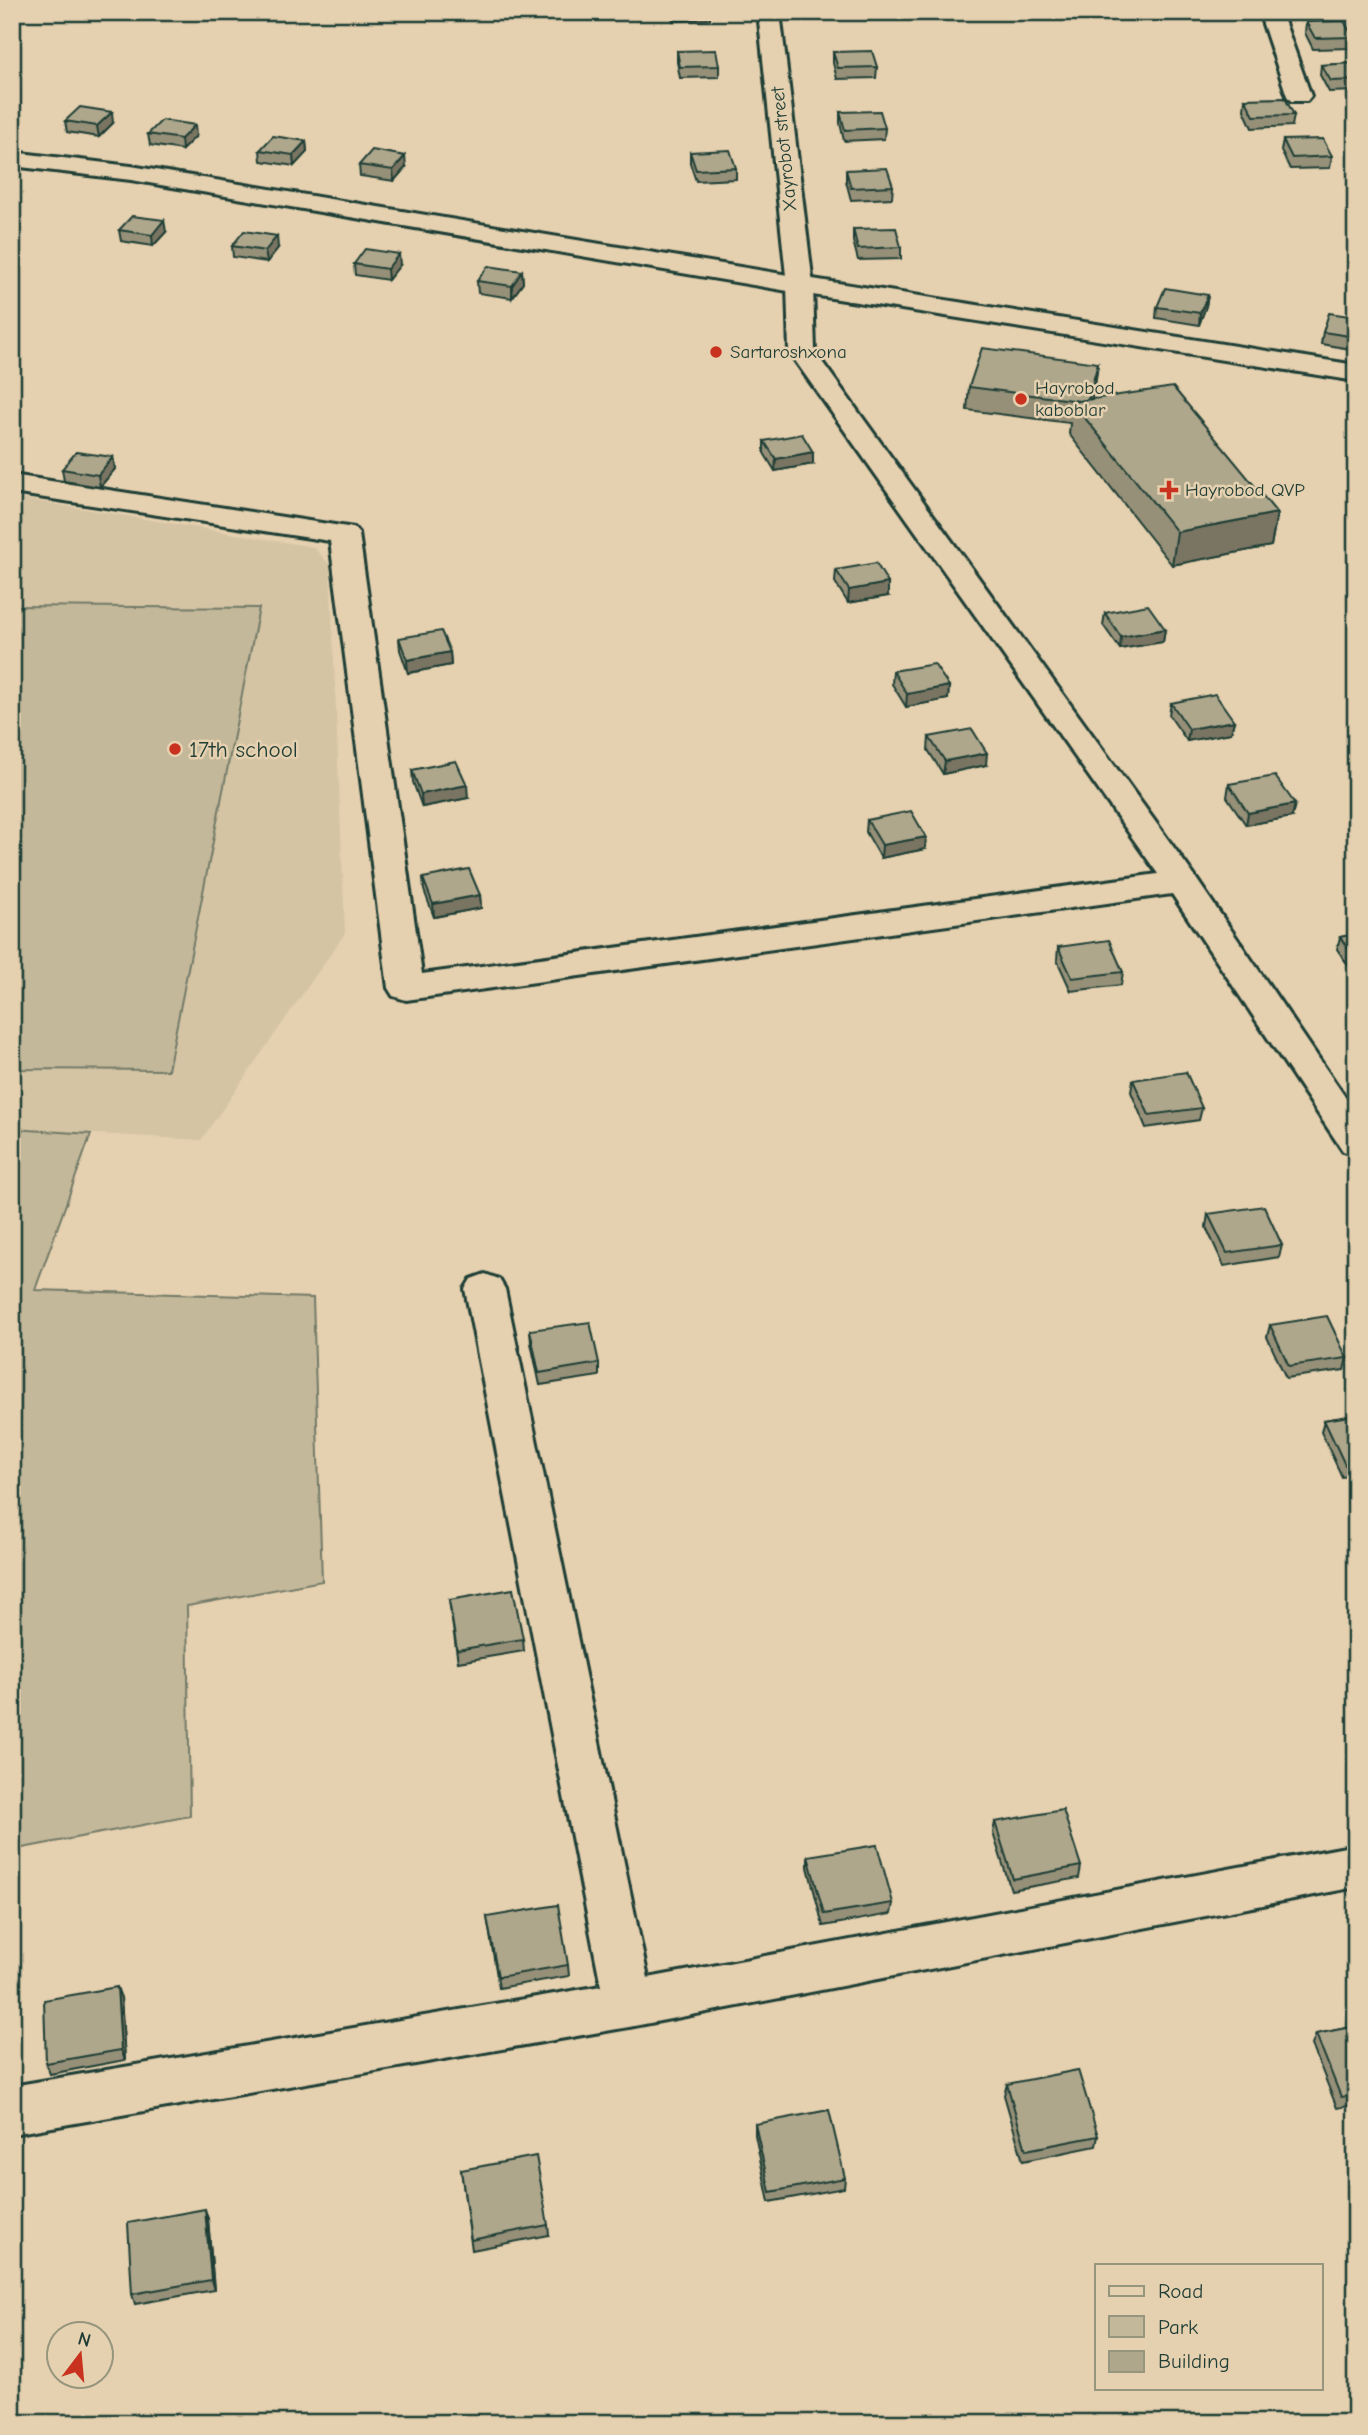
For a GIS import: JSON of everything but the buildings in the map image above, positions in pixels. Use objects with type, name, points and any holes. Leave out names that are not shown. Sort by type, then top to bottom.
[{"type":"street","name":"Xayrobot street","points":[[769,12],[800,285],[802,352],[1181,882],[1356,1142]]},
{"type":"street","points":[[1270,12],[1299,96]]},
{"type":"street","points":[[12,159],[131,173],[800,285],[1356,373]]},
{"type":"street","points":[[12,484],[344,534],[406,988],[1181,882]]},
{"type":"street","points":[[485,1289],[629,2004]]},
{"type":"street","points":[[12,2110],[629,2004],[1356,1866]]},
{"type":"shaded area","name":"17th school","points":[[12,497],[313,547],[330,565],[345,933],[201,1140],[12,1129]]},
{"type":"green space","points":[[12,606],[259,608],[168,1070],[12,1069]]},
{"type":"green space","points":[[12,1129],[91,1134],[35,1290],[313,1298],[322,1581],[187,1606],[190,1816],[12,1850]]},
{"type":"place","name":"Sartaroshxona","points":[[716,352]]},
{"type":"place","name":"Hayrobod kaboblar","points":[[1021,399]]},
{"type":"place","name":"Hayrobod QVP","points":[[1169,490]]},
{"type":"place","name":"17th school","points":[[175,749]]}]
